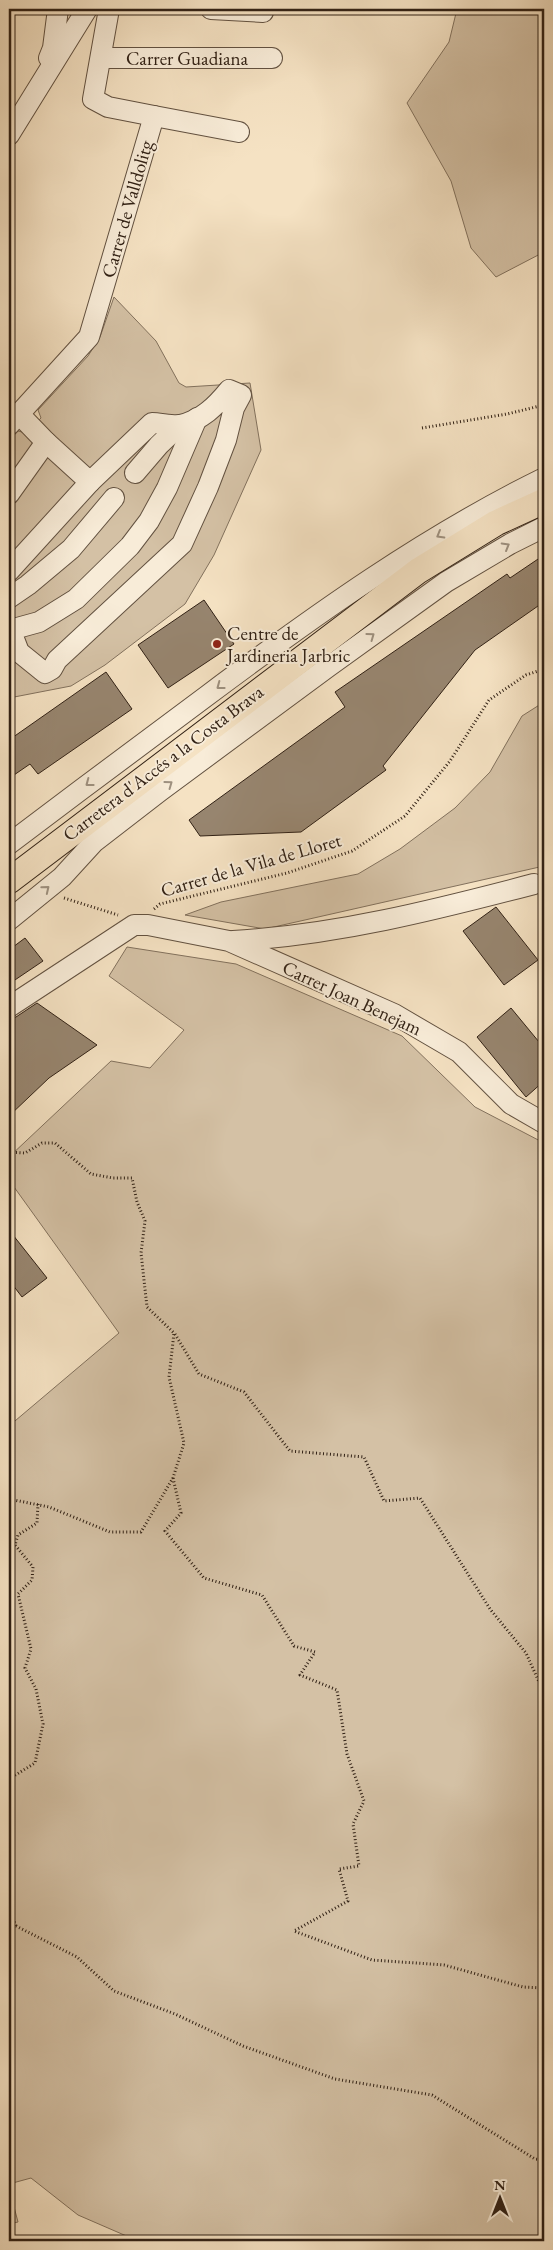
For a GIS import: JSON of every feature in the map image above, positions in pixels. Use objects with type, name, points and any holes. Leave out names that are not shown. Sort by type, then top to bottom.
[{"type":"main road","name":"Carretera d'Accés a la Costa Brava","points":[[9,881],[277,676],[418,572],[496,523],[544,501]]},
{"type":"street","points":[[40,82],[53,48],[58,9]]},
{"type":"street","points":[[9,135],[86,9]]},
{"type":"street","name":"Carrer de Valldolitg","points":[[14,419],[89,337],[154,116],[108,107],[93,99],[102,58],[109,9]]},
{"type":"street","points":[[211,9],[263,12]]},
{"type":"street","name":"Carrer Guadiana","points":[[102,58],[272,58]]},
{"type":"street","points":[[154,116],[239,132]]},
{"type":"street","points":[[135,473],[159,445],[188,422],[214,408],[229,390],[241,395],[234,408],[226,440],[208,487],[182,544],[57,660],[52,669],[45,673],[19,652],[9,628],[39,622],[76,599],[130,546],[148,521],[167,488],[188,422]]},
{"type":"street","points":[[14,419],[46,442],[90,482]]},
{"type":"street","points":[[9,571],[90,482],[152,423],[188,422]]},
{"type":"street","points":[[9,494],[46,442]]},
{"type":"street","points":[[9,844],[264,653],[404,557],[517,491],[544,478]]},
{"type":"street","points":[[9,598],[28,585],[71,549],[114,498]]},
{"type":"street","points":[[9,920],[62,877],[94,842],[328,667],[446,582],[510,544],[544,527]]},
{"type":"street","points":[[264,653],[322,643]]},
{"type":"street","points":[[277,676],[328,667]]},
{"type":"street","points":[[229,941],[286,938],[429,911],[534,884]]},
{"type":"street","points":[[9,1007],[138,923]]},
{"type":"street","name":"Carrer Joan Benejam","points":[[138,923],[229,941],[402,1019],[459,1052],[511,1104],[544,1123]]},
{"type":"path","points":[[422,428],[507,414],[544,404]]},
{"type":"path","name":"Carrer de la Vila de Lloret","points":[[138,923],[160,904],[287,873],[352,851],[405,816],[450,761],[490,700],[526,676],[544,669]]},
{"type":"path","points":[[45,890],[138,923]]},
{"type":"path","points":[[9,1152],[25,1153],[42,1143],[55,1143],[92,1174],[113,1178],[132,1178],[137,1202],[145,1221],[141,1253],[147,1307],[174,1333],[199,1374],[244,1392],[290,1451],[364,1458],[384,1500],[420,1498],[490,1609],[526,1653],[544,1693]]},
{"type":"path","points":[[9,1499],[48,1507],[110,1532],[141,1532],[173,1478],[184,1443],[169,1377],[174,1333]]},
{"type":"path","points":[[173,1478],[181,1513],[165,1531],[204,1578],[262,1595],[294,1646],[316,1652],[300,1675],[337,1690],[347,1754],[364,1801],[353,1824],[359,1866],[338,1870],[348,1901],[294,1931],[372,1960],[444,1965],[523,1987],[544,1988]]},
{"type":"path","points":[[9,1779],[35,1763],[43,1724],[36,1689],[25,1668],[31,1649],[18,1594],[32,1580],[33,1567],[16,1545],[18,1536],[37,1523],[38,1504]]},
{"type":"path","points":[[9,1908],[17,1927]]},
{"type":"path","points":[[9,1925],[17,1927],[77,1957],[114,1991],[175,2014],[243,2046],[335,2079],[432,2095],[535,2159],[544,2160]]},
{"type":"shaded area","points":[[457,9],[544,9],[544,252],[496,277],[471,248],[451,181],[407,103],[449,42]]},
{"type":"shaded area","points":[[114,297],[156,341],[179,383],[186,387],[250,383],[261,450],[214,555],[185,604],[105,665],[71,686],[9,698],[9,441],[18,431],[26,433],[41,418],[38,410],[88,356],[100,337]]},
{"type":"shaded area","points":[[544,702],[544,866],[265,929],[185,915],[221,902],[358,874],[400,849],[455,808],[490,772],[522,716]]},
{"type":"shaded area","points":[[127,947],[236,964],[402,1036],[475,1107],[544,1143],[544,2241],[138,2241],[78,2215],[31,2178],[9,2184],[9,1426],[119,1333],[9,1180],[9,1157],[111,1061],[150,1068],[184,1030],[109,976]]},
{"type":"shaded area","points":[[9,2188],[18,2222],[9,2224]]},
{"type":"building","points":[[544,555],[544,605],[538,606],[475,650],[383,766],[386,770],[301,832],[200,836],[189,820],[345,707],[335,692],[507,574],[510,578]]},
{"type":"building","points":[[204,600],[234,644],[168,688],[138,645]]},
{"type":"building","points":[[106,672],[132,709],[38,774],[30,764],[14,775],[9,768],[9,740]]},
{"type":"building","points":[[496,907],[538,960],[504,985],[463,931]]},
{"type":"building","points":[[25,938],[43,961],[9,984],[9,950]]},
{"type":"building","points":[[37,1003],[97,1045],[49,1078],[9,1116],[9,1019],[16,1017]]},
{"type":"building","points":[[511,1008],[544,1048],[544,1081],[526,1097],[477,1037]]},
{"type":"building","points":[[9,1230],[47,1278],[22,1297],[9,1280]]},
{"type":"place","name":"Centre de Jardineria Jarbric","points":[[217,644]]}]
